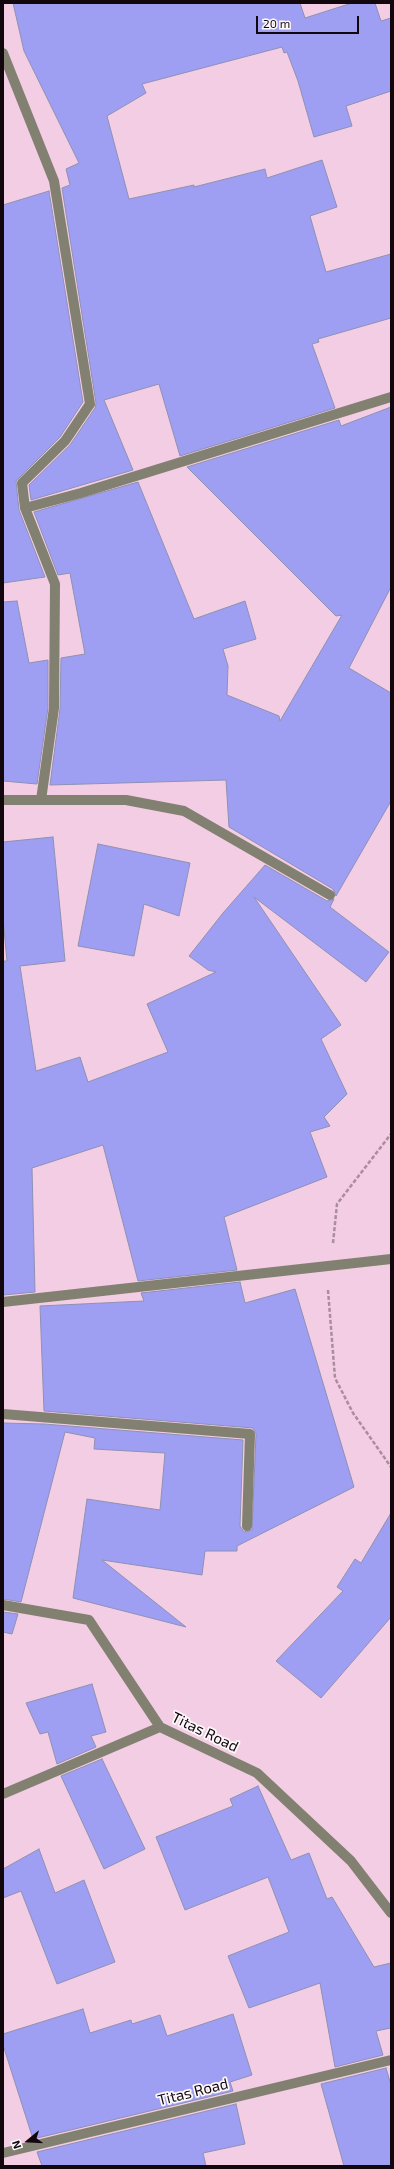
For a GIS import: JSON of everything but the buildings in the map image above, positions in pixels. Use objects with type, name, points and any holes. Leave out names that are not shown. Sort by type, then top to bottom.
[{"type":"street","points":[[3,53],[54,181],[90,404],[65,441],[22,483],[25,508],[54,584],[54,708],[41,800]]},
{"type":"street","points":[[25,508],[81,493],[391,396]]},
{"type":"street","points":[[3,800],[126,800],[184,811],[330,895]]},
{"type":"street","points":[[3,1302],[391,1259]]},
{"type":"street","points":[[3,1414],[250,1434],[247,1526]]},
{"type":"street","name":"Titas Road","points":[[3,1605],[90,1620],[160,1727],[257,1773],[351,1861],[391,1913]]},
{"type":"street","points":[[3,1794],[160,1727]]},
{"type":"street","name":"Titas Road","points":[[3,2154],[391,2060]]},
{"type":"path","points":[[391,1134],[337,1204],[328,1298],[335,1378],[353,1413],[391,1467]]}]
